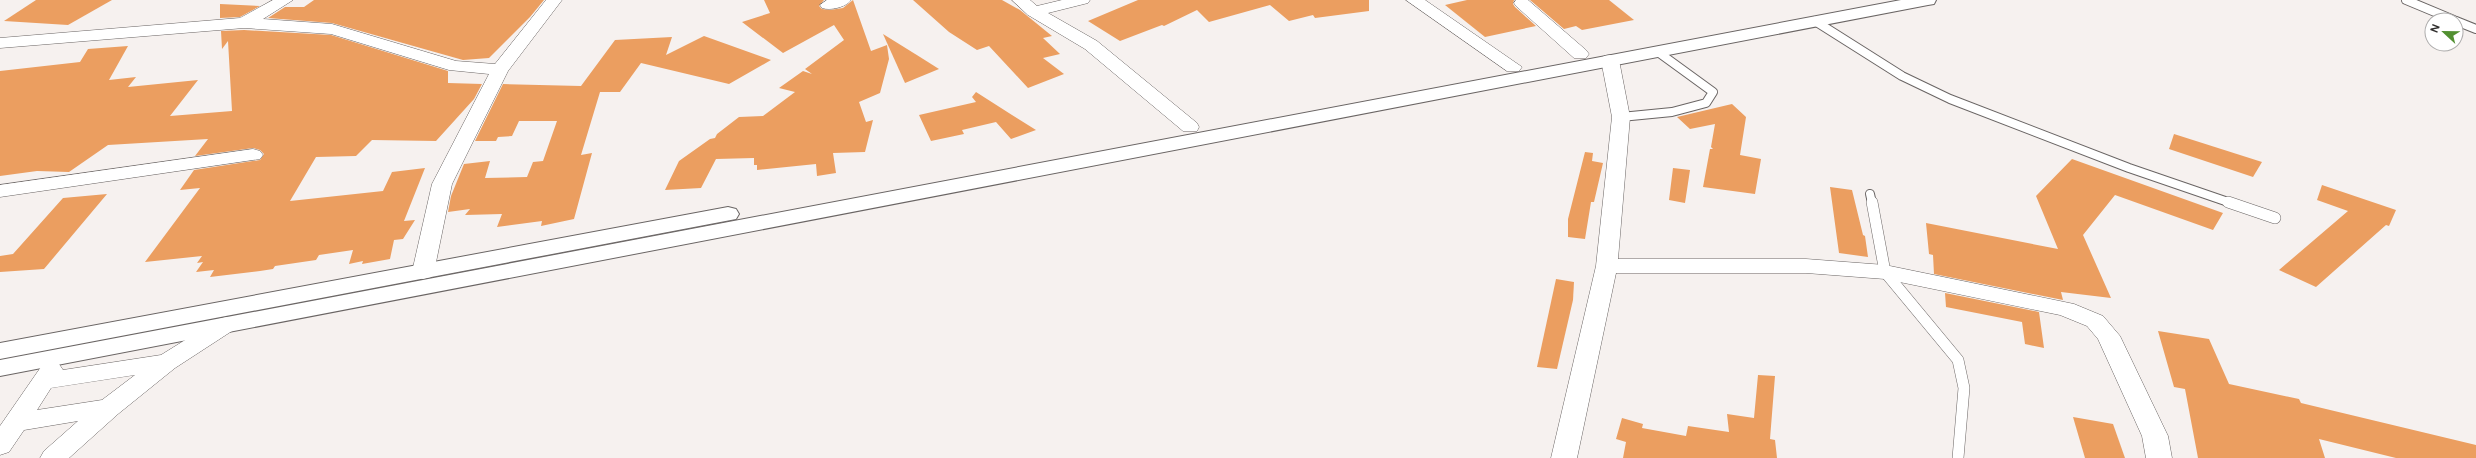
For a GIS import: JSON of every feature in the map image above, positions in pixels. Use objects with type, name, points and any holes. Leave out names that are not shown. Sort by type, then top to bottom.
[{"type":"street","points":[[244,22],[285,0]]},
{"type":"street","points":[[423,272],[442,184],[500,70],[554,0]]},
{"type":"street","points":[[1020,0],[1034,12],[1091,45],[1190,127]]},
{"type":"street","points":[[1034,12],[1082,0]]},
{"type":"street","points":[[1414,0],[1513,67]]},
{"type":"street","points":[[0,351],[1513,67],[1859,0]]},
{"type":"street","points":[[0,368],[1928,0]]},
{"type":"street","points":[[1522,3],[1580,54]]},
{"type":"street","points":[[0,43],[244,22],[332,29],[455,66],[500,70]]},
{"type":"street","points":[[1564,458],[1607,266],[1621,117],[1610,60]]},
{"type":"street","points":[[0,191],[253,155]]},
{"type":"street","points":[[1607,266],[1806,266],[1885,272],[2066,309],[2095,321],[2108,336],[2155,436],[2159,458]]},
{"type":"street","points":[[53,458],[109,408],[168,362],[227,324]]},
{"type":"street","points":[[0,446],[60,356]]},
{"type":"street","points":[[44,381],[168,362]]},
{"type":"street","points":[[16,422],[109,408]]},
{"type":"lane","points":[[2406,0],[2435,12]]},
{"type":"lane","points":[[1815,21],[1902,76],[1950,99],[2129,168],[2275,218]]},
{"type":"lane","points":[[2464,24],[2476,30]]},
{"type":"lane","points":[[1621,117],[1672,112],[1706,103],[1713,92],[1658,52]]},
{"type":"lane","points":[[1870,194],[1885,272],[1958,360],[1964,388],[1958,458]]},
{"type":"building","points":[[36,0],[112,0],[68,25],[4,21]]},
{"type":"building","points":[[314,0],[544,0],[530,17],[489,58],[463,60],[332,23],[268,18],[285,7],[304,7]]},
{"type":"building","points":[[764,0],[824,0],[819,6],[822,9],[830,10],[843,8],[853,0],[871,51],[887,45],[889,59],[880,93],[859,102],[866,122],[873,120],[865,152],[833,153],[836,173],[817,176],[816,164],[757,170],[757,165],[754,165],[754,158],[716,159],[701,188],[665,190],[679,161],[710,139],[715,138],[717,134],[739,117],[763,116],[795,92],[779,88],[803,71],[812,74],[805,69],[844,40],[834,25],[783,53],[742,22],[770,13]]},
{"type":"building","points":[[913,0],[1002,0],[1020,10],[1052,36],[1043,38],[1060,54],[1043,58],[1064,74],[1028,88],[989,46],[977,50],[949,32]]},
{"type":"building","points":[[1138,0],[1369,0],[1369,11],[1315,18],[1313,15],[1289,21],[1270,5],[1209,22],[1197,10],[1164,26],[1162,25],[1120,41],[1088,21]]},
{"type":"building","points":[[1467,0],[1514,0],[1513,4],[1515,7],[1536,26],[1485,37],[1445,5]]},
{"type":"building","points":[[1530,0],[1609,0],[1634,20],[1582,30],[1576,26],[1564,29]]},
{"type":"building","points":[[220,4],[260,6],[240,17],[220,18]]},
{"type":"building","points":[[244,30],[331,35],[448,71],[448,83],[482,84],[474,99],[436,141],[372,140],[356,156],[316,157],[290,201],[383,191],[392,172],[425,168],[404,221],[415,220],[403,239],[394,240],[390,259],[362,264],[363,261],[349,264],[353,250],[319,255],[316,260],[275,266],[273,269],[210,277],[214,270],[196,272],[203,262],[197,263],[202,256],[145,262],[200,188],[180,190],[194,170],[260,160],[264,154],[260,150],[253,148],[195,156],[208,139],[108,145],[69,172],[37,171],[0,176],[0,71],[80,62],[88,49],[128,46],[109,80],[136,77],[128,87],[198,80],[170,116],[232,111],[228,41],[222,49],[221,31]]},
{"type":"building","points":[[883,34],[920,57],[939,69],[905,83]]},
{"type":"building","points":[[704,36],[771,60],[729,84],[641,63],[620,92],[600,92],[581,155],[592,153],[574,219],[541,226],[542,221],[497,227],[502,214],[465,215],[470,209],[448,212],[451,196],[464,164],[490,161],[485,178],[527,177],[533,162],[543,161],[557,121],[519,121],[512,136],[498,137],[496,141],[475,141],[503,84],[581,86],[615,40],[672,37],[666,55]]},
{"type":"building","points":[[976,92],[1036,130],[1011,139],[996,122],[962,130],[964,134],[931,141],[919,115],[976,102],[972,97]]},
{"type":"building","points":[[1732,104],[1746,117],[1740,155],[1761,159],[1755,194],[1703,187],[1710,149],[1713,149],[1711,147],[1715,124],[1690,129],[1677,117]]},
{"type":"building","points":[[2174,134],[2262,162],[2253,177],[2169,149]]},
{"type":"building","points":[[1585,152],[1593,153],[1592,161],[1603,163],[1594,202],[1591,202],[1585,239],[1568,237],[1568,219]]},
{"type":"building","points":[[2072,159],[2223,213],[2213,230],[2115,195],[2083,235],[2111,298],[2061,292],[2063,300],[1934,274],[1933,255],[1929,254],[1926,223],[2058,249],[2036,196]]},
{"type":"building","points":[[1673,168],[1690,170],[1685,203],[1669,200]]},
{"type":"building","points":[[2322,185],[2396,210],[2389,226],[2386,225],[2316,287],[2279,270],[2348,211],[2317,200]]},
{"type":"building","points":[[1830,187],[1852,190],[1863,235],[1865,236],[1868,257],[1839,253]]},
{"type":"building","points":[[107,194],[44,269],[0,272],[0,256],[13,254],[63,198]]},
{"type":"building","points":[[1556,279],[1574,282],[1573,300],[1557,369],[1537,367]]},
{"type":"building","points":[[1945,293],[2039,312],[2044,348],[2025,344],[2022,322],[1946,307]]},
{"type":"building","points":[[2158,331],[2209,339],[2229,384],[2299,399],[2301,403],[2476,445],[2476,458],[2396,458],[2319,439],[2325,458],[2198,458],[2185,389],[2174,387]]},
{"type":"building","points":[[1758,375],[1775,376],[1770,439],[1775,440],[1777,458],[1623,458],[1626,442],[1616,439],[1622,418],[1643,424],[1642,428],[1686,436],[1688,426],[1729,432],[1727,414],[1754,418]]},
{"type":"building","points":[[2073,417],[2113,424],[2125,458],[2085,458]]}]
